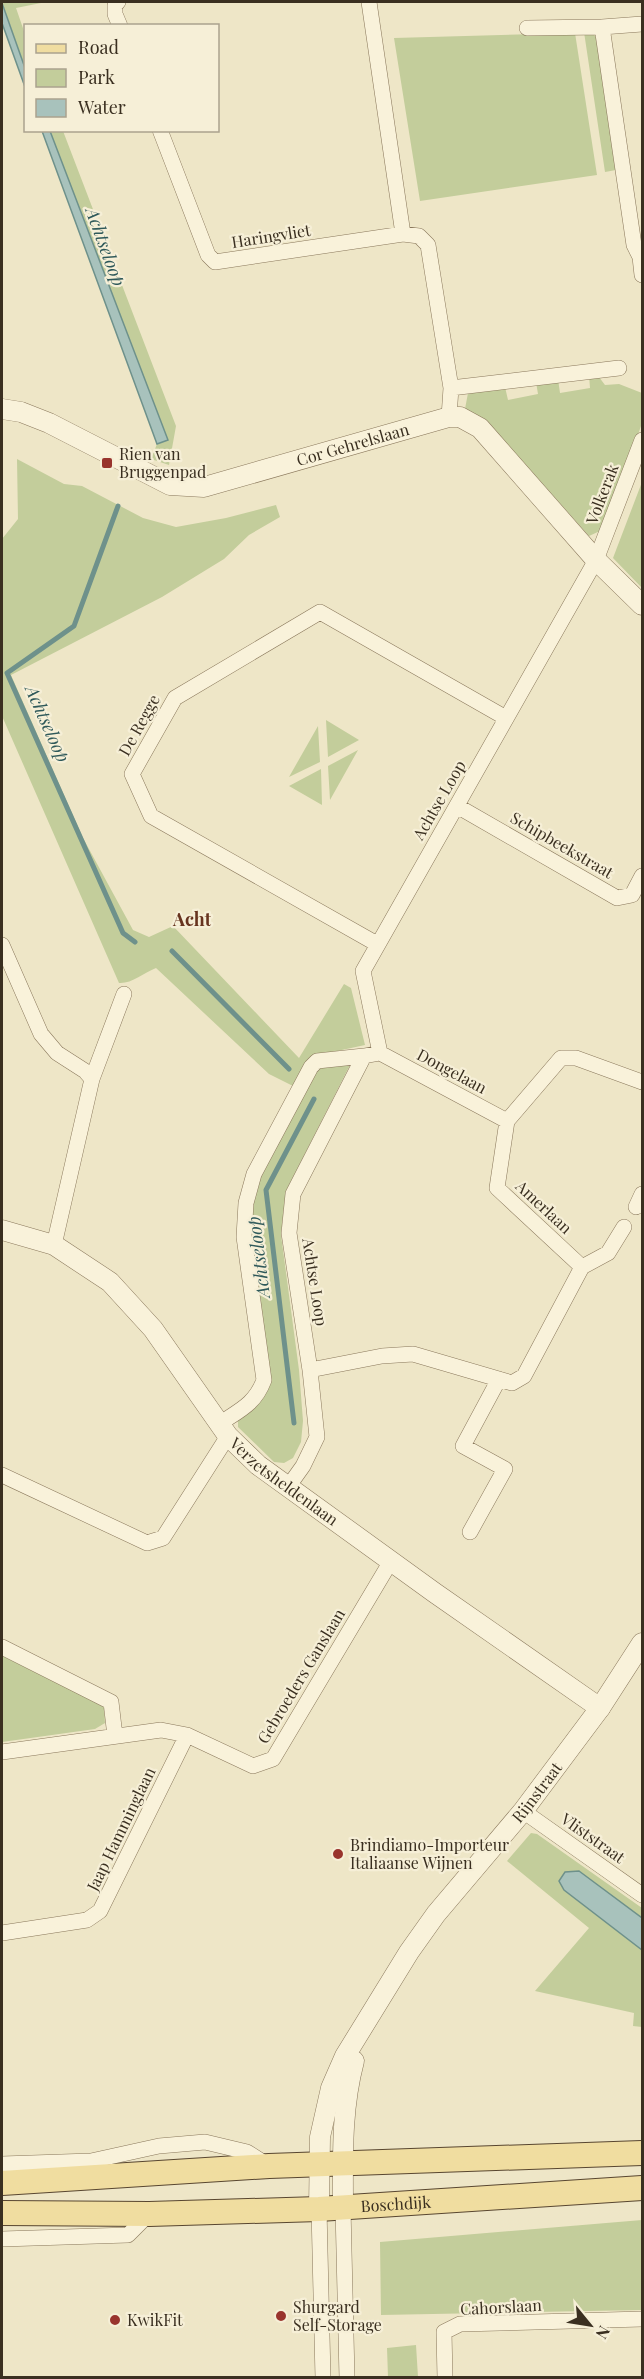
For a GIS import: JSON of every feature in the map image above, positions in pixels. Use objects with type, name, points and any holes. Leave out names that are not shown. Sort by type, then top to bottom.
[{"type":"main road","points":[[2,2183],[269,2166],[642,2153]]},
{"type":"main road","name":"Boschdijk","points":[[2,2213],[149,2214],[331,2209],[642,2188]]},
{"type":"street","points":[[118,2],[115,5],[115,14],[119,24]]},
{"type":"street","points":[[369,2],[403,234],[419,236],[428,245],[451,388],[449,417],[460,417],[480,428],[596,560],[642,605]]},
{"type":"street","points":[[527,28],[642,24]]},
{"type":"street","points":[[602,27],[634,245],[641,256],[642,275]]},
{"type":"street","name":"Haringvliet","points":[[161,132],[208,255],[215,262],[403,234]]},
{"type":"street","points":[[451,388],[619,368]]},
{"type":"street","name":"Cor Gehrelslaan","points":[[2,409],[21,412],[49,423],[170,485],[204,487],[449,417]]},
{"type":"street","name":"Volkerak","points":[[596,560],[642,440]]},
{"type":"street","name":"Achtse Loop","points":[[380,1053],[363,971],[596,560]]},
{"type":"street","name":"De Regge","points":[[377,944],[151,816],[132,774],[175,698],[320,612],[506,718]]},
{"type":"street","name":"Schipbeekstraat","points":[[457,806],[617,898],[632,895],[642,876]]},
{"type":"street","points":[[2,945],[8,974],[41,1034],[57,1053],[85,1071],[92,1080]]},
{"type":"street","points":[[54,1245],[92,1080],[124,994]]},
{"type":"street","points":[[2,1475],[147,1544],[163,1538],[224,1430],[259,1394],[264,1380],[244,1237],[246,1203],[254,1174],[311,1066],[317,1061],[380,1053]]},
{"type":"street","name":"Dongelaan","points":[[380,1053],[507,1121]]},
{"type":"street","name":"Achtse Loop","points":[[288,1487],[303,1466],[317,1437],[310,1370],[289,1233],[293,1194],[364,1056]]},
{"type":"street","points":[[507,1121],[561,1058],[576,1058],[642,1082]]},
{"type":"street","name":"Amerlaan","points":[[507,1121],[497,1188],[582,1267]]},
{"type":"street","points":[[310,1370],[382,1356],[413,1354],[512,1383],[524,1376],[582,1267],[608,1253],[624,1227]]},
{"type":"street","name":"Verzetsheldenlaan","points":[[2,1230],[54,1245],[110,1282],[153,1329],[224,1430],[258,1466],[600,1707]]},
{"type":"street","points":[[470,1532],[505,1469],[463,1446],[499,1379]]},
{"type":"street","name":"Gebroeders Ganslaan","points":[[2,1752],[161,1730],[187,1735],[253,1766],[273,1760],[391,1560]]},
{"type":"street","name":"Rijnstraat","points":[[331,2209],[331,2164],[320,2137],[331,2088],[345,2056],[409,1952],[436,1914],[523,1811],[600,1707],[642,1643]]},
{"type":"street","points":[[2,1647],[111,1702],[115,1736]]},
{"type":"street","name":"Jaap Hamminglaan","points":[[2,1933],[87,1920],[100,1911],[187,1735]]},
{"type":"street","name":"Vliststraat","points":[[523,1811],[642,1895]]},
{"type":"street","points":[[2,2164],[91,2161],[159,2146],[205,2142],[247,2152],[269,2166]]},
{"type":"street","points":[[323,2378],[331,2209]]},
{"type":"street","points":[[331,2209],[347,2378]]},
{"type":"street","points":[[2,2239],[128,2235],[149,2214]]},
{"type":"street","name":"Cahorslaan","points":[[445,2378],[444,2332],[459,2324],[642,2319]]},
{"type":"green space","points":[[2,2],[46,2],[16,8],[24,31],[24,65]]},
{"type":"green space","points":[[584,32],[593,33],[597,39],[616,170],[605,172]]},
{"type":"green space","points":[[575,33],[597,175],[420,201],[394,38]]},
{"type":"green space","points":[[50,132],[63,132],[176,426],[169,465],[151,459],[157,444],[167,440]]},
{"type":"green space","points":[[596,373],[605,385],[619,384],[642,393],[642,423],[611,514],[600,531],[589,536],[485,420],[465,409],[468,393],[505,387],[508,400],[538,394],[536,382],[558,379],[560,393],[590,388],[589,375]]},
{"type":"green space","points":[[17,459],[64,484],[82,486],[143,518],[176,527],[226,518],[276,505],[280,517],[249,535],[224,559],[162,597],[11,675],[83,838],[133,930],[149,937],[173,926],[299,1058],[344,984],[351,988],[365,1045],[314,1056],[293,1086],[269,1074],[156,968],[133,980],[119,983],[2,716],[2,539],[18,519]]},
{"type":"green space","points":[[642,482],[642,588],[613,558]]},
{"type":"green space","points":[[326,720],[359,740],[328,757]]},
{"type":"green space","points":[[318,726],[320,762],[289,777]]},
{"type":"green space","points":[[358,750],[330,800],[328,766]]},
{"type":"green space","points":[[321,769],[322,805],[289,786]]},
{"type":"green space","points":[[351,1063],[286,1191],[281,1235],[299,1370],[303,1421],[301,1442],[293,1458],[284,1463],[274,1462],[238,1427],[238,1418],[254,1409],[270,1385],[250,1236],[253,1202],[260,1175],[315,1068]]},
{"type":"green space","points":[[2,1654],[104,1706],[105,1723],[95,1729],[2,1742]]},
{"type":"green space","points":[[531,1833],[537,1834],[642,1908],[642,2027],[633,2026],[634,2013],[535,1991],[589,1928],[507,1861]]},
{"type":"green space","points":[[642,2220],[642,2310],[381,2315],[380,2242]]},
{"type":"green space","points":[[416,2345],[418,2377],[388,2377],[387,2348]]},
{"type":"water","points":[[2,3],[24,65],[24,84],[2,23]]},
{"type":"water","points":[[42,132],[50,132],[168,440],[157,444]]},
{"type":"water","points":[[579,1871],[642,1918],[642,1950],[564,1890],[559,1881],[565,1872]]},
{"type":"waterway","name":"Achtseloop","points":[[118,506],[74,626],[7,673],[123,933],[135,942]]},
{"type":"waterway","name":"Achtseloop","points":[[172,951],[289,1069]]},
{"type":"waterway","name":"Achtseloop","points":[[294,1423],[266,1190],[314,1099]]},
{"type":"place","name":"Rien van Bruggenpad","points":[[107,463]]},
{"type":"place","name":"Brindiamo-Importeur Italiaanse Wijnen","points":[[338,1854]]},
{"type":"place","name":"Shurgard Self-Storage","points":[[281,2316]]},
{"type":"place","name":"KwikFit","points":[[115,2320]]},
{"type":"district","name":"Acht","points":[[192,920]]}]
